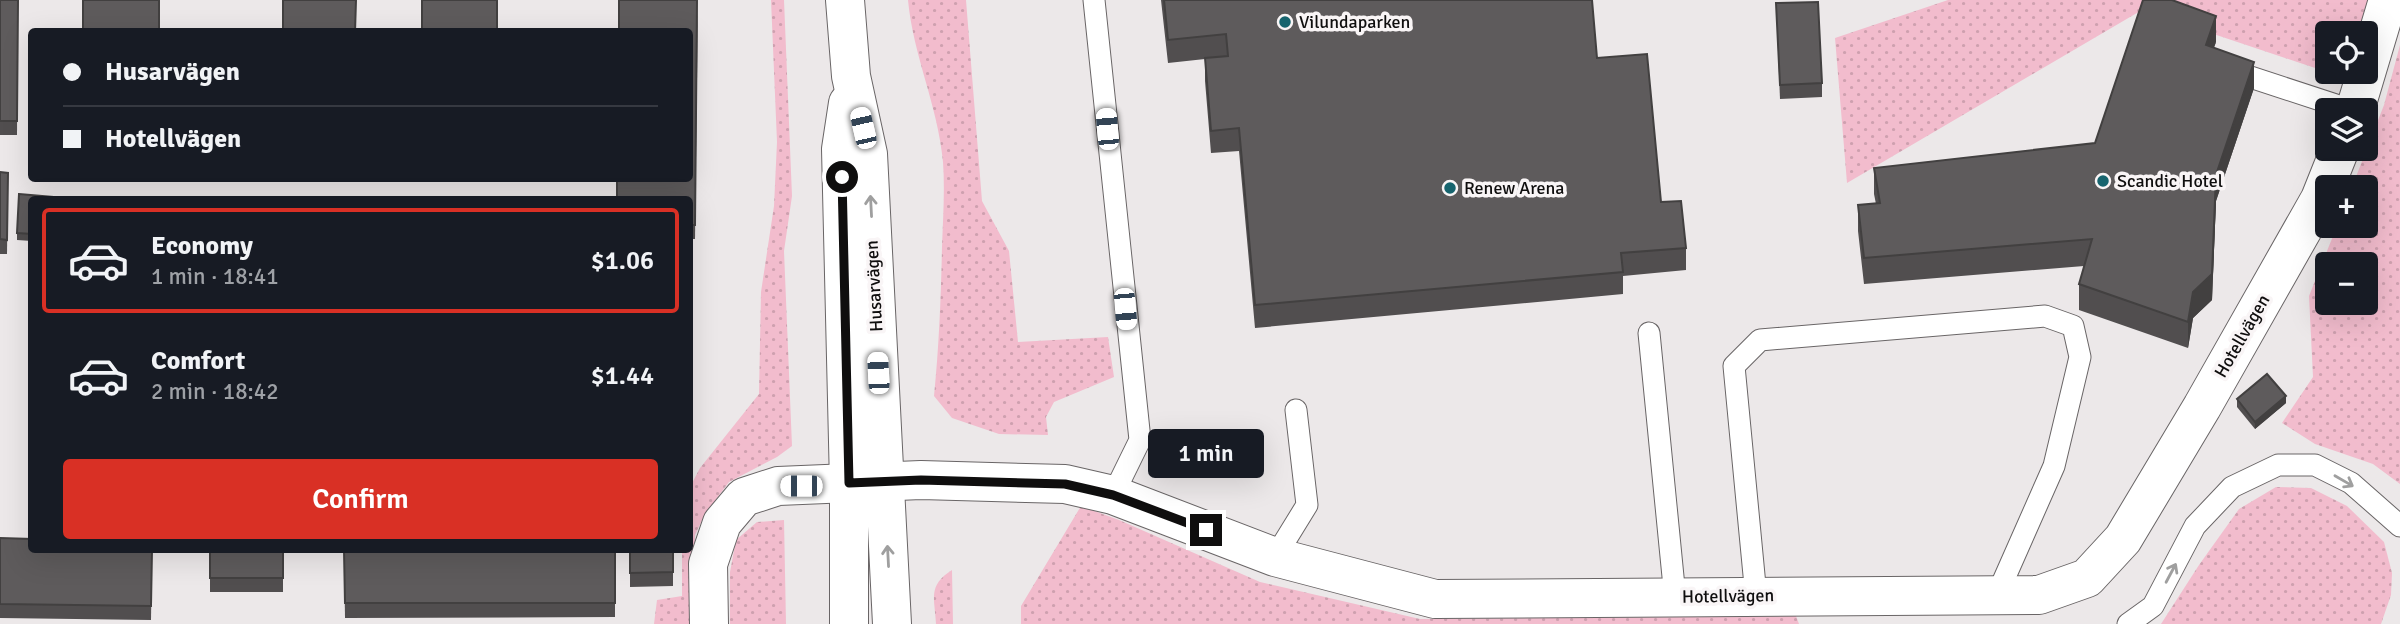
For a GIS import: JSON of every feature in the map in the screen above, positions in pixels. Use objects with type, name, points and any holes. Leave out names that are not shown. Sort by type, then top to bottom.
[{"type":"street","name":"Husarvägen","points":[[845,0],[851,76],[868,154],[866,483],[849,624]]},
{"type":"street","points":[[2357,98],[2388,0]]},
{"type":"street","name":"Hotellvägen","points":[[709,624],[708,564],[722,523],[744,497],[778,486],[921,480],[1065,484],[1113,495],[1275,557],[1434,598],[2039,595],[2087,578],[2123,539],[2202,407],[2320,199],[2335,161]]},
{"type":"street","name":"Husarvägen","points":[[866,483],[892,624]]},
{"type":"lane","points":[[1094,0],[1140,440],[1113,495]]},
{"type":"lane","points":[[2229,69],[2317,98]]},
{"type":"lane","points":[[1756,596],[1734,366],[1760,340],[2045,316],[2073,326],[2080,357],[2054,466],[1997,595]]},
{"type":"lane","points":[[1648,333],[1675,597]]},
{"type":"lane","points":[[1275,557],[1307,505],[1296,410]]},
{"type":"lane","points":[[2128,624],[2153,606],[2195,526],[2232,486],[2277,465],[2315,465],[2351,483],[2400,526]]},
{"type":"shaded area","points":[[771,0],[784,0],[792,196],[784,251],[792,446],[777,457],[729,482],[705,514],[695,535],[692,624],[654,624],[657,600],[682,596],[682,553],[693,553],[693,481],[700,468],[759,394],[761,292],[774,206],[777,142]]},
{"type":"shaded area","points":[[908,0],[966,0],[982,201],[1009,251],[1018,342],[1108,337],[1114,377],[1054,402],[1046,417],[1048,435],[999,434],[952,418],[934,396],[940,303],[943,162]]},
{"type":"shaded area","points":[[1948,0],[2371,0],[2366,21],[2315,21],[2315,68],[2142,10],[1847,183],[1835,38]]},
{"type":"shaded area","points":[[2400,45],[2400,484],[2373,464],[2315,444],[2282,423],[2313,377],[2309,296],[2315,281],[2315,315],[2378,315],[2378,252],[2327,252],[2332,238],[2378,238],[2378,175],[2357,175],[2362,161],[2378,161],[2378,120]]},
{"type":"shaded area","points":[[2276,487],[2311,488],[2347,506],[2384,542],[2392,573],[2391,595],[2381,624],[2161,624],[2239,509]]},
{"type":"shaded area","points":[[1081,506],[1260,582],[1420,619],[1796,616],[1799,624],[1021,624],[1021,606]]},
{"type":"shaded area","points":[[784,520],[786,624],[730,624],[730,572],[736,540],[757,522]]},
{"type":"shaded area","points":[[952,570],[953,624],[936,624],[934,593],[939,582]]},
{"type":"building","points":[[0,0],[18,0],[17,121],[0,121]]},
{"type":"building","points":[[83,0],[159,0],[159,28],[83,28]]},
{"type":"building","points":[[283,0],[356,0],[355,28],[283,28]]},
{"type":"building","points":[[422,0],[497,0],[497,28],[422,28]]},
{"type":"building","points":[[619,0],[697,0],[695,225],[693,196],[617,196],[617,182],[693,182],[693,28],[619,28]]},
{"type":"building","name":"Renew Arena","points":[[1164,0],[1592,0],[1597,58],[1647,54],[1661,202],[1681,201],[1686,248],[1621,253],[1623,272],[1255,305],[1239,128],[1211,131],[1205,58],[1228,56],[1226,34],[1168,40]]},
{"type":"building","name":"Scandic Hotel","points":[[2143,0],[2172,0],[2216,16],[2206,45],[2254,62],[2216,175],[2212,274],[2193,292],[2188,322],[2079,284],[2092,239],[1864,258],[1858,205],[1880,203],[1874,168],[2095,143]]},
{"type":"building","points":[[1818,2],[1822,83],[1780,85],[1776,3]]},
{"type":"building","points":[[0,172],[8,173],[7,240],[0,239]]},
{"type":"building","points":[[19,194],[42,196],[28,196],[28,234],[17,233]]},
{"type":"building","points":[[2267,374],[2286,396],[2255,422],[2237,399]]},
{"type":"building","points":[[0,538],[28,539],[28,553],[152,553],[151,606],[0,604]]},
{"type":"building","points":[[210,553],[283,553],[283,578],[210,578]]},
{"type":"building","points":[[344,553],[615,553],[615,603],[345,603]]},
{"type":"building","points":[[630,553],[673,553],[673,572],[630,573]]},
{"type":"place","name":"Vilundaparken","points":[[1285,22]]},
{"type":"place","name":"Scandic Hotel","points":[[2103,181]]},
{"type":"place","name":"Renew Arena","points":[[1450,188]]},
{"type":"route","points":[[842,177],[849,483],[921,480],[1065,484],[1113,495],[1206,530]]}]
